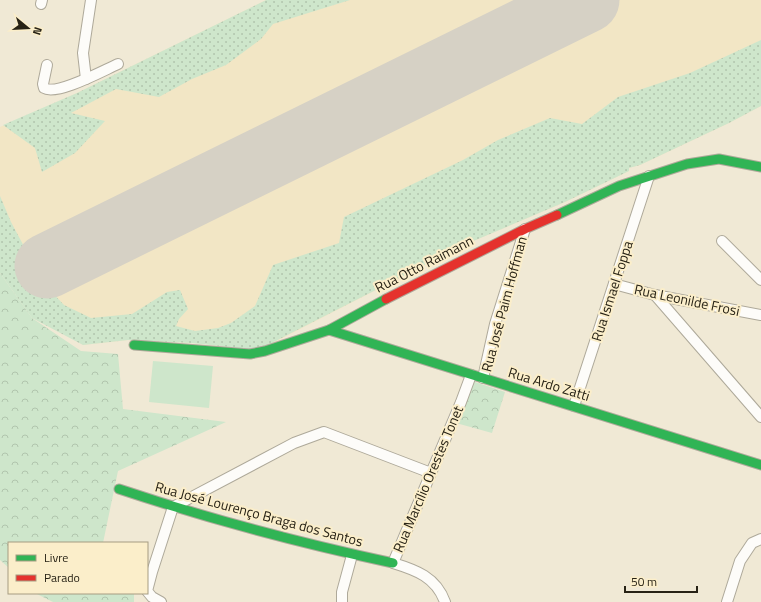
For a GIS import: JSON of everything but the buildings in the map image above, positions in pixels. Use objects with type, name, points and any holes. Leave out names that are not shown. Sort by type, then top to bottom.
[{"type":"street","points":[[86,79],[84,53],[91,0]]},
{"type":"street","points":[[46,65],[43,84],[44,88],[47,90],[66,87],[118,64]]},
{"type":"street","name":"Rua Otto Raimann","points":[[134,345],[250,354],[265,351],[329,330],[524,229],[619,186],[687,164],[719,159],[761,167]]},
{"type":"street","name":"Rua Ismael Foppa","points":[[574,406],[649,176]]},
{"type":"street","name":"Rua José Paim Hoffman","points":[[483,378],[495,324],[524,229]]},
{"type":"street","points":[[722,241],[761,279]]},
{"type":"street","name":"Rua Leonilde Frosi","points":[[614,284],[655,295],[761,315]]},
{"type":"street","points":[[655,295],[761,417]]},
{"type":"street","name":"Rua Ardo Zatti","points":[[329,330],[761,465]]},
{"type":"street","name":"Rua Marcílio Orestes Tonet","points":[[445,602],[442,594],[431,580],[418,571],[393,563],[471,375]]},
{"type":"street","points":[[148,587],[173,507],[294,443],[324,432],[431,473]]},
{"type":"street","name":"Rua José Lourenço Braga dos Santos","points":[[119,489],[173,507],[352,555],[393,563]]},
{"type":"street","points":[[727,602],[740,561],[752,543],[761,539]]},
{"type":"street","points":[[342,602],[342,592],[352,555]]},
{"type":"street","points":[[148,592],[152,597],[161,602]]},
{"type":"shaded area","points":[[266,0],[761,0],[761,106],[729,123],[640,165],[629,168],[629,171],[565,202],[464,245],[269,345],[128,340],[83,345],[0,273],[0,127],[77,93]]},
{"type":"green space","points":[[266,0],[350,0],[273,24],[261,39],[226,65],[192,79],[159,97],[116,89],[71,113],[105,121],[75,153],[42,172],[35,148],[3,125],[77,93]]},
{"type":"green space","points":[[761,40],[761,106],[729,123],[640,165],[629,168],[629,171],[565,202],[464,245],[258,350],[192,343],[128,340],[83,345],[32,318],[0,273],[0,196],[11,222],[44,284],[64,305],[91,318],[132,314],[167,292],[180,290],[188,309],[179,319],[176,326],[195,331],[218,328],[231,323],[255,306],[273,265],[339,243],[344,217],[463,160],[498,140],[550,118],[582,124],[618,97],[690,73]]},
{"type":"green space","points":[[0,273],[32,318],[81,351],[118,354],[123,409],[226,422],[118,471],[103,542],[8,542],[8,567],[0,560]]},
{"type":"green space","points":[[153,361],[213,366],[209,408],[149,402]]},
{"type":"green space","points":[[472,381],[505,392],[492,433],[456,423]]},
{"type":"green space","points":[[37,594],[134,594],[134,602],[53,602]]},
{"type":"runway","points":[[47,266],[587,0]]},
{"type":"traffic: fast","points":[[557,215],[619,186],[687,164],[719,159],[761,167]]},
{"type":"traffic: fast","points":[[134,345],[250,354],[265,351],[329,330],[386,299]]},
{"type":"traffic: fast","points":[[329,330],[761,465]]},
{"type":"traffic: fast","points":[[119,489],[255,530],[393,563]]},
{"type":"traffic: jam","points":[[386,299],[525,229],[557,215]]}]
